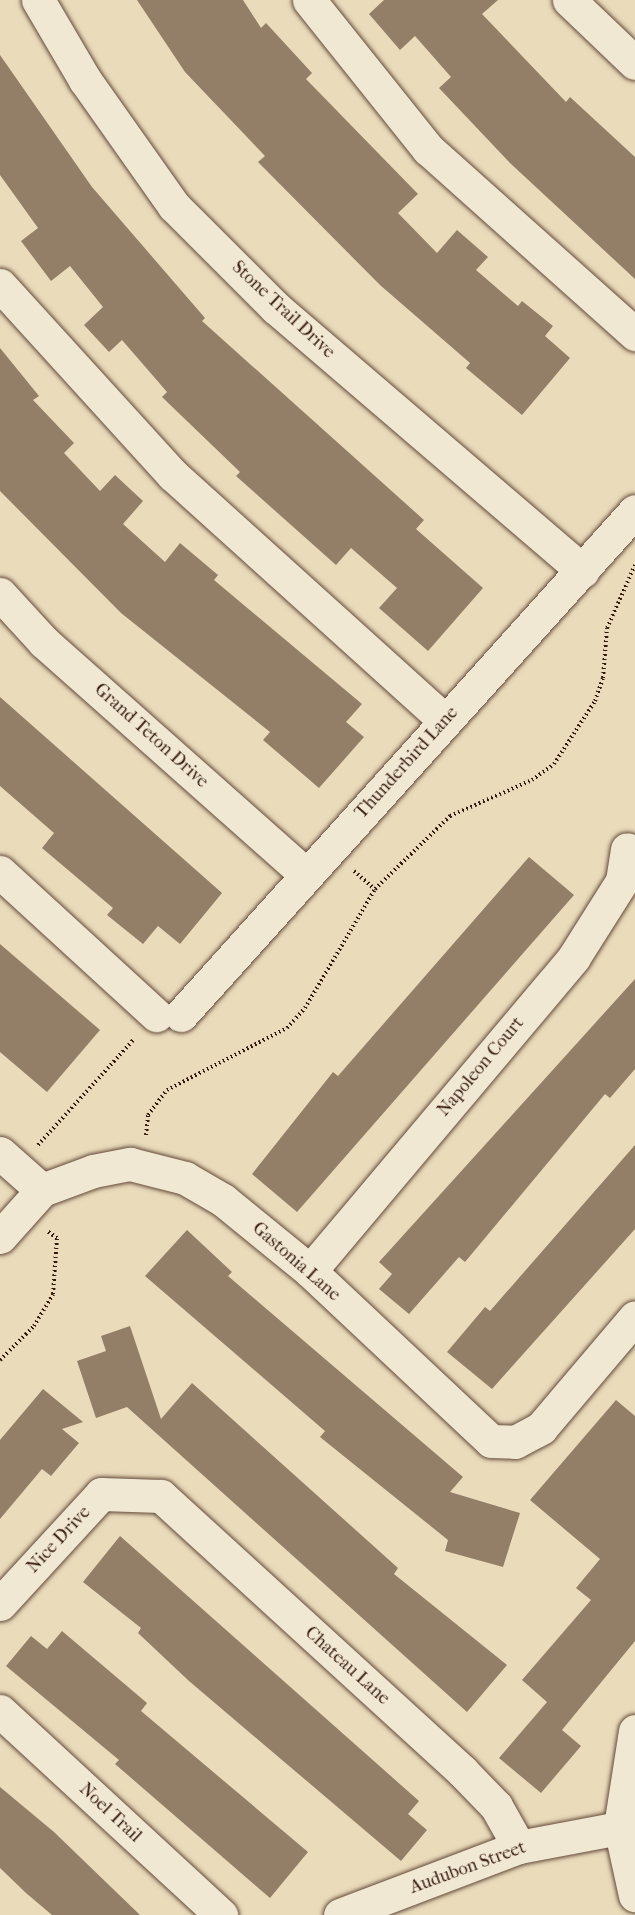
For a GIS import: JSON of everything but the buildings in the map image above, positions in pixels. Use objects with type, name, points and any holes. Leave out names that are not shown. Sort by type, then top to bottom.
[{"type":"street","name":"Stone Trail Drive","points":[[38,0],[85,80],[174,206],[276,308],[583,570]]},
{"type":"street","points":[[309,0],[428,149],[635,334]]},
{"type":"street","points":[[569,0],[635,63]]},
{"type":"street","points":[[0,285],[173,475],[445,721]]},
{"type":"street","name":"Thunderbird Lane","points":[[168,1015],[306,874],[635,511]]},
{"type":"street","name":"Grand Teton Drive","points":[[0,594],[44,642],[306,874]]},
{"type":"street","name":"Napoleon Court","points":[[310,1271],[574,957],[622,881],[627,849]]},
{"type":"street","points":[[0,873],[168,1015]]},
{"type":"street","points":[[0,1153],[42,1190],[0,1237]]},
{"type":"street","name":"Gastonia Lane","points":[[42,1190],[93,1171],[129,1164],[185,1178],[223,1200],[310,1271],[477,1431],[491,1441],[515,1442],[541,1428],[635,1317]]},
{"type":"street","name":"Nice Drive","points":[[0,1604],[102,1494],[161,1496]]},
{"type":"street","name":"Chateau Lane","points":[[161,1496],[462,1771],[496,1806],[519,1847]]},
{"type":"street","name":"Noel Trail","points":[[0,1711],[221,1915]]},
{"type":"street","points":[[635,1731],[628,1826],[635,1895]]},
{"type":"street","name":"Audubon Street","points":[[340,1915],[519,1847],[628,1826]]},
{"type":"path","points":[[137,1137],[146,1135],[148,1115],[167,1090],[287,1028],[305,1008],[375,889],[450,816],[532,780],[554,764],[594,701],[603,678],[604,638],[635,565]]},
{"type":"path","points":[[43,1148],[37,1145],[168,1015]]},
{"type":"path","points":[[0,1360],[48,1305],[58,1270],[57,1238]]}]
